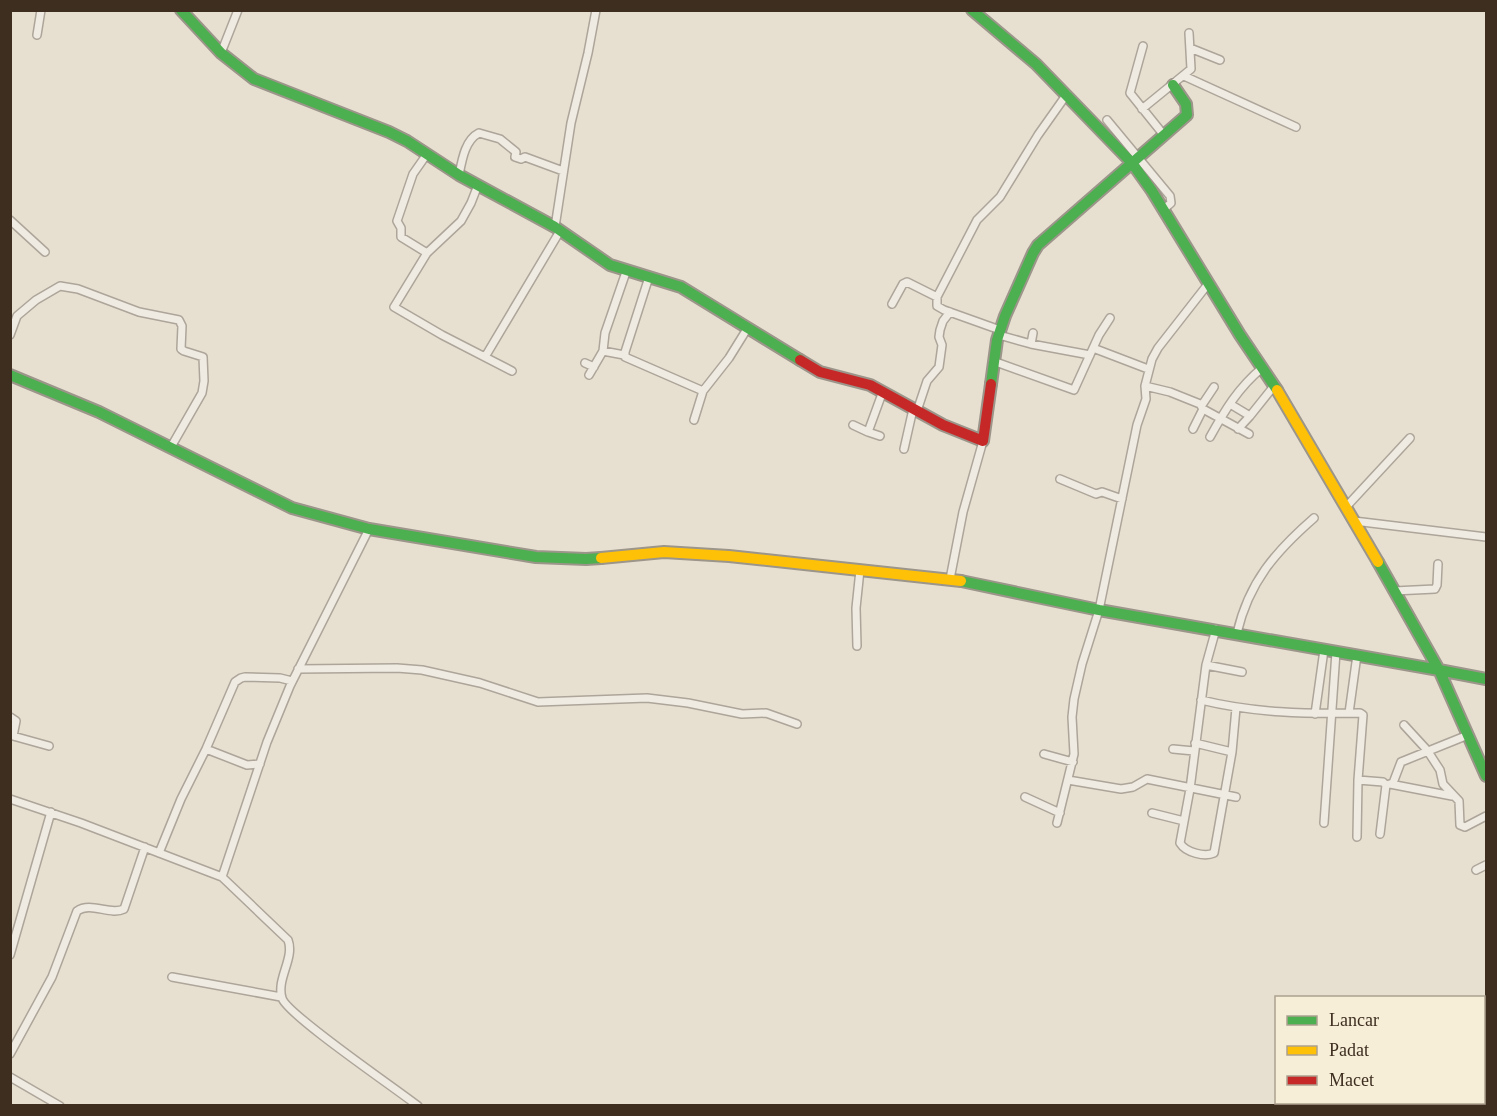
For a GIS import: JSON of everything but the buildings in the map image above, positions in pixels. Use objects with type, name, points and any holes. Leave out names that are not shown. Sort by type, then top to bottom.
[{"type":"street","points":[[37,36],[41,10]]},
{"type":"street","points":[[181,10],[221,53],[256,80],[389,132],[459,175],[557,229],[601,261],[626,272],[681,287],[820,372],[870,385],[943,425],[983,441]]},
{"type":"street","points":[[221,53],[238,10]]},
{"type":"street","points":[[485,357],[557,229],[563,171],[596,10]]},
{"type":"street","points":[[972,10],[1036,64],[1135,160]]},
{"type":"street","points":[[1142,110],[1192,68],[1189,33]]},
{"type":"street","points":[[1143,46],[1130,93],[1163,134]]},
{"type":"street","points":[[1190,48],[1220,60]]},
{"type":"street","points":[[1185,76],[1296,128]]},
{"type":"street","points":[[950,579],[963,512],[983,441],[993,361],[1000,332],[1036,248],[1188,113],[1186,104],[1173,85]]},
{"type":"street","points":[[1067,94],[1038,135],[1000,197],[977,220],[937,297],[938,307],[1031,344],[1091,352],[1148,369]]},
{"type":"street","points":[[1107,120],[1135,160],[1208,285],[1274,386],[1346,507],[1439,670],[1486,776]]},
{"type":"street","points":[[459,175],[466,148],[472,137],[479,133],[500,139],[516,152],[515,157],[521,159],[525,157],[563,171]]},
{"type":"street","points":[[427,154],[413,174],[397,221],[401,228],[401,237],[427,253]]},
{"type":"street","points":[[477,185],[471,203],[461,221],[427,253],[394,307],[512,371]]},
{"type":"street","points":[[10,220],[45,252]]},
{"type":"street","points":[[590,375],[603,351],[605,333],[626,272]]},
{"type":"street","points":[[624,355],[649,277]]},
{"type":"street","points":[[892,304],[903,284],[907,282],[937,297]]},
{"type":"street","points":[[1057,823],[1073,762],[1074,699],[1099,610],[1137,425],[1146,399],[1145,386],[1148,369],[1158,348],[1208,285]]},
{"type":"street","points":[[10,335],[17,316],[36,300],[60,286],[78,289],[139,312],[179,320],[182,326],[181,349],[203,357],[204,381],[202,393],[171,447]]},
{"type":"street","points":[[904,449],[915,410],[927,381],[939,368],[942,345],[939,337],[940,330],[950,312]]},
{"type":"street","points":[[993,361],[1072,390],[1075,389],[1091,352],[1110,318]]},
{"type":"street","points":[[694,420],[703,391],[729,358],[747,329]]},
{"type":"street","points":[[1031,344],[1033,333]]},
{"type":"street","points":[[603,351],[624,355],[703,391]]},
{"type":"street","points":[[585,363],[594,367]]},
{"type":"street","points":[[1210,436],[1230,404],[1262,368]]},
{"type":"street","points":[[10,375],[99,412],[292,508],[369,529],[536,557],[583,559],[664,552],[739,557],[950,579],[1099,610],[1216,629],[1486,679]]},
{"type":"street","points":[[1145,386],[1170,392],[1249,434]]},
{"type":"street","points":[[1238,429],[1274,386]]},
{"type":"street","points":[[1193,429],[1214,387]]},
{"type":"street","points":[[868,432],[883,391]]},
{"type":"street","points":[[1230,404],[1250,416]]},
{"type":"street","points":[[853,425],[880,436]]},
{"type":"street","points":[[1346,507],[1410,438]]},
{"type":"street","points":[[1060,480],[1097,494],[1101,492],[1122,500]]},
{"type":"street","points":[[1236,633],[1242,612],[1268,565],[1287,543],[1314,518]]},
{"type":"street","points":[[1354,521],[1486,537]]},
{"type":"street","points":[[222,877],[260,764],[292,681],[369,529]]},
{"type":"street","points":[[1394,591],[1435,589],[1438,564]]},
{"type":"street","points":[[857,646],[856,608],[860,570]]},
{"type":"street","points":[[1216,629],[1206,665],[1190,789],[1180,843],[1186,850],[1212,855],[1214,853],[1232,752],[1236,708]]},
{"type":"street","points":[[1315,714],[1324,650]]},
{"type":"street","points":[[1324,823],[1336,652]]},
{"type":"street","points":[[1349,714],[1357,656]]},
{"type":"street","points":[[1206,665],[1242,672]]},
{"type":"street","points":[[298,669],[422,670],[480,683],[538,702],[647,698],[744,714],[766,713],[797,724]]},
{"type":"street","points":[[159,853],[181,799],[237,680],[246,677],[261,677],[292,681]]},
{"type":"street","points":[[1201,700],[1236,708],[1315,714],[1360,713],[1364,718],[1358,780],[1357,837]]},
{"type":"street","points":[[10,717],[16,721],[12,736],[49,746]]},
{"type":"street","points":[[1404,725],[1427,750],[1440,770],[1443,784],[1459,801],[1459,823],[1465,827],[1486,816]]},
{"type":"street","points":[[1388,784],[1393,783],[1401,762],[1468,735]]},
{"type":"street","points":[[1173,749],[1194,747],[1232,752]]},
{"type":"street","points":[[206,749],[247,765],[260,764]]},
{"type":"street","points":[[1044,754],[1073,762]]},
{"type":"street","points":[[1068,780],[1121,789],[1132,787],[1147,779],[1236,797]]},
{"type":"street","points":[[1358,780],[1383,782],[1454,796]]},
{"type":"street","points":[[1380,834],[1388,784]]},
{"type":"street","points":[[1025,797],[1060,813]]},
{"type":"street","points":[[10,799],[51,812],[222,877],[288,940],[290,948],[281,997],[285,1005],[418,1106]]},
{"type":"street","points":[[10,955],[51,812]]},
{"type":"street","points":[[1152,813],[1185,820]]},
{"type":"street","points":[[10,1054],[52,977],[77,911],[86,907],[119,911],[124,909],[146,848]]},
{"type":"street","points":[[1476,870],[1486,865]]},
{"type":"street","points":[[172,976],[281,997]]},
{"type":"street","points":[[10,1077],[60,1106]]},
{"type":"traffic: fast","points":[[181,10],[221,53],[254,79],[407,141],[459,175],[555,227],[610,265],[681,287],[800,360]]},
{"type":"traffic: fast","points":[[972,10],[1036,64],[1132,163],[1277,390]]},
{"type":"traffic: fast","points":[[991,384],[997,340],[1033,253],[1038,245],[1187,115],[1186,104],[1173,85]]},
{"type":"traffic: fast","points":[[10,375],[99,412],[292,508],[369,529],[536,557],[601,558]]},
{"type":"traffic: fast","points":[[1378,562],[1439,670],[1486,776]]},
{"type":"traffic: fast","points":[[961,581],[1099,610],[1439,670]]},
{"type":"traffic: fast","points":[[1439,670],[1486,679]]},
{"type":"traffic: slow","points":[[1277,390],[1378,562]]},
{"type":"traffic: slow","points":[[601,558],[664,552],[729,556],[961,581]]},
{"type":"traffic: jam","points":[[800,360],[820,372],[870,385],[943,425],[983,441],[991,384]]}]
